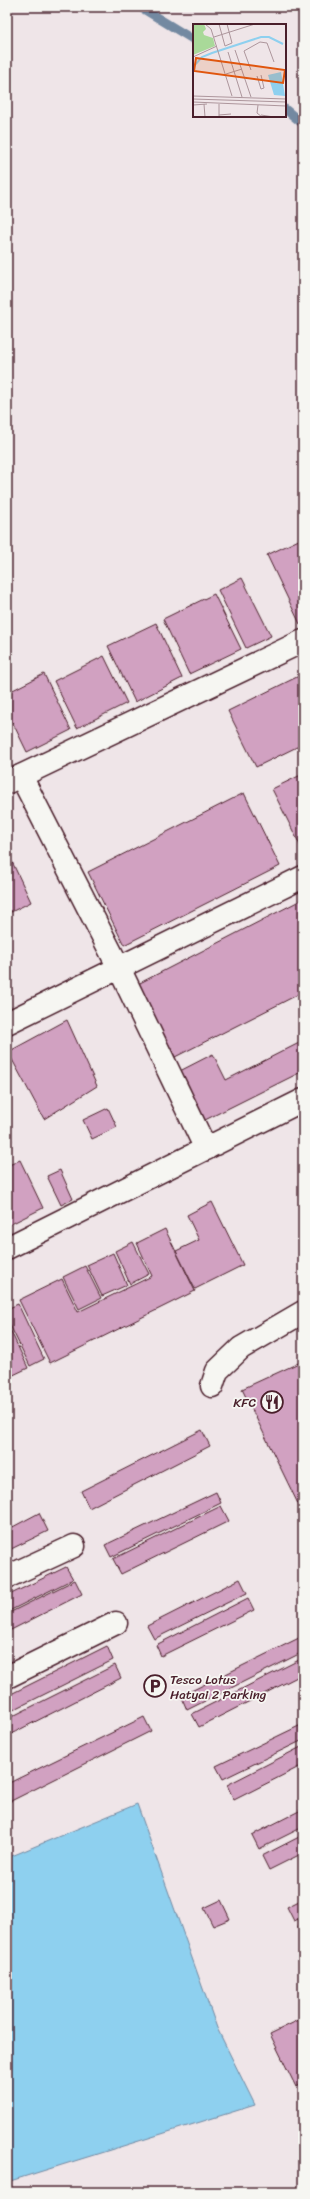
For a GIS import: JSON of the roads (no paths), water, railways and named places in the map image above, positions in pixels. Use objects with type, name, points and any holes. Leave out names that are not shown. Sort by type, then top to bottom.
[{"type":"street","points":[[206,1149],[119,968],[14,779],[303,641]]},
{"type":"street","points":[[7,1023],[303,877]]},
{"type":"street","points":[[7,1248],[303,1100]]},
{"type":"street","points":[[212,1386],[217,1371],[241,1348],[303,1312]]},
{"type":"street","points":[[7,1577],[74,1546]]},
{"type":"street","points":[[7,1677],[116,1623]]},
{"type":"water","points":[[137,1804],[217,2028],[255,2105],[7,2182],[7,1858]]},
{"type":"waterway","points":[[140,7],[193,39]]},
{"type":"waterway","points":[[286,110],[303,124]]},
{"type":"place","name":"KFC","points":[[272,1402]]},
{"type":"place","name":"Tesco Lotus Hatyai 2 Parking","points":[[155,1686]]}]
